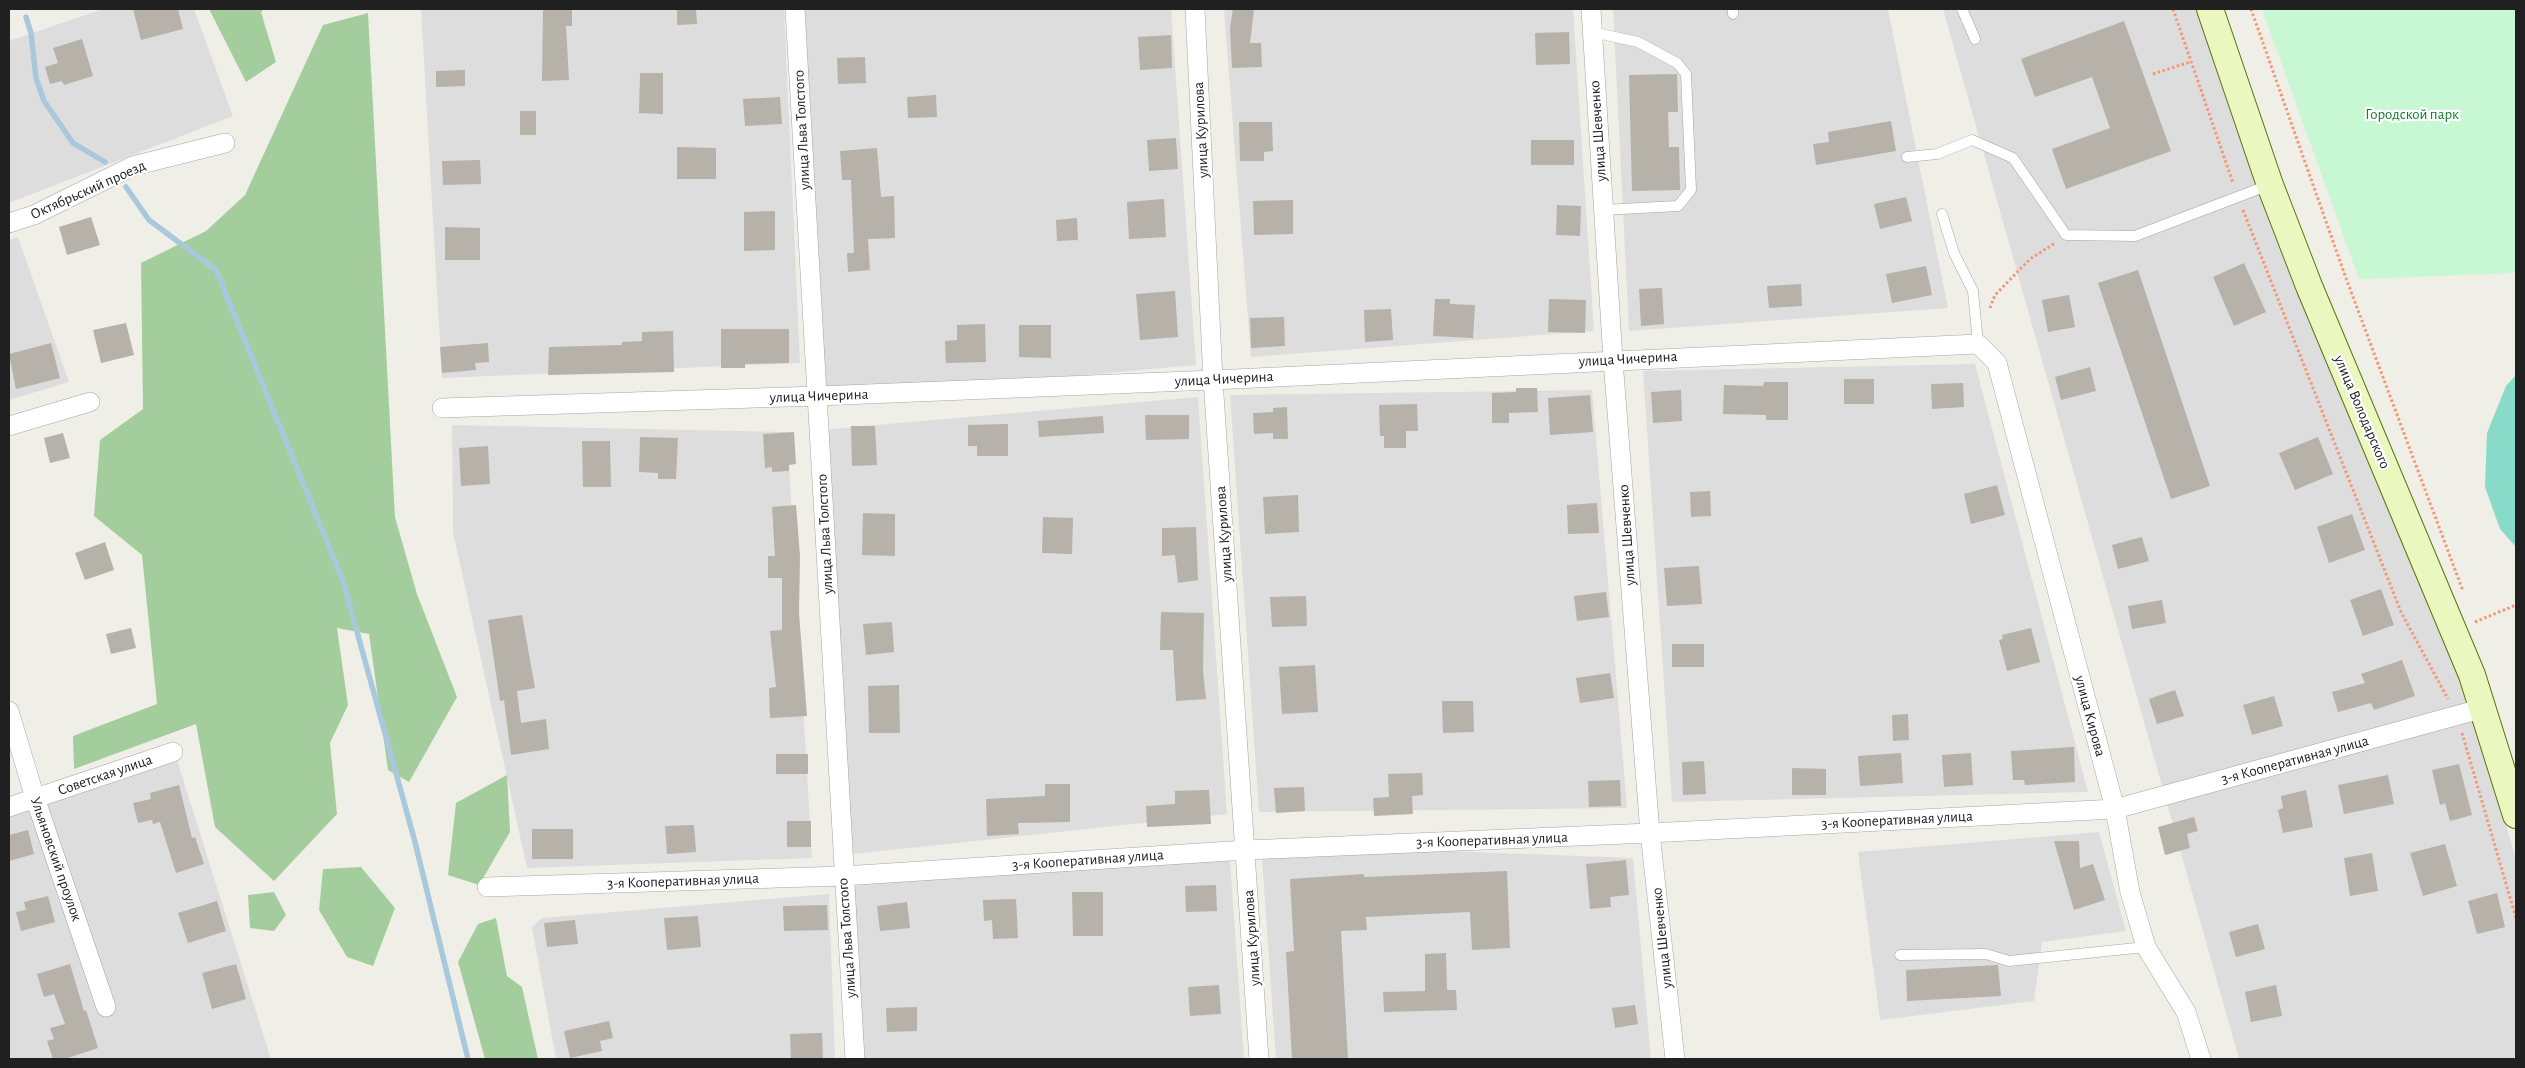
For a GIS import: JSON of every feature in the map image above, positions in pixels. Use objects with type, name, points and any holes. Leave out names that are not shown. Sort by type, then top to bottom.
[{"type":"street","name":"улица Льва Толстого","points":[[795,9],[818,396],[843,876],[855,1059]]},
{"type":"street","name":"улица Курилова","points":[[1195,9],[1213,380],[1259,1059]]},
{"type":"street","name":"улица Шевченко","points":[[1591,9],[1613,360],[1650,833],[1675,1059]]},
{"type":"street","name":"улица Володарского","points":[[2210,9],[2270,185],[2309,286],[2484,708],[2516,815]]},
{"type":"street","name":"Октябрьский проезд","points":[[9,223],[34,215],[133,166],[225,143]]},
{"type":"street","name":"улица Чичерина","points":[[442,408],[818,396],[1213,380],[1978,344]]},
{"type":"street","name":"улица Кирова","points":[[1978,344],[1996,363],[2115,809],[2130,892],[2146,947],[2186,1012],[2201,1059]]},
{"type":"street","points":[[9,426],[90,402]]},
{"type":"street","name":"3-я Кооперативная улица","points":[[487,886],[843,876],[1246,850],[1650,833],[2115,809],[2457,717],[2484,708]]},
{"type":"street","name":"Ульяновский проулок","points":[[9,711],[35,798],[106,1007]]},
{"type":"street","name":"Советская улица","points":[[9,807],[172,752]]},
{"type":"lane","points":[[1962,9],[1975,39]]},
{"type":"lane","points":[[1592,32],[1638,42],[1677,62],[1686,74],[1691,190],[1678,206],[1603,210]]},
{"type":"lane","points":[[1907,157],[1937,154],[1972,140],[2012,158],[2066,235],[2135,236],[2270,185]]},
{"type":"lane","points":[[1942,214],[1954,253],[1973,291],[1978,344]]},
{"type":"lane","points":[[1900,955],[1986,954],[2009,961],[2146,947]]},
{"type":"path","points":[[2173,9],[2238,197],[2401,612],[2457,717],[2516,918]]},
{"type":"path","points":[[2252,9],[2347,281],[2465,594]]},
{"type":"path","points":[[2153,74],[2190,62]]},
{"type":"path","points":[[1989,311],[1994,295],[2030,259],[2066,235]]},
{"type":"path","points":[[2472,613],[2475,622],[2516,605]]},
{"type":"shaded area","points":[[103,9],[194,9],[233,116],[9,203],[9,41]]},
{"type":"shaded area","points":[[421,9],[784,9],[800,363],[442,378]]},
{"type":"shaded area","points":[[799,9],[1171,9],[1196,365],[817,399]]},
{"type":"shaded area","points":[[1224,9],[1573,9],[1594,331],[1251,357]]},
{"type":"shaded area","points":[[1613,9],[1888,9],[1948,308],[1629,331]]},
{"type":"shaded area","points":[[1943,9],[2207,9],[2462,678],[2516,859],[2516,1059],[2239,1059]]},
{"type":"shaded area","points":[[18,237],[69,382],[9,400],[9,240]]},
{"type":"shaded area","points":[[1975,364],[2088,792],[1672,802],[1643,371]]},
{"type":"shaded area","points":[[2516,375],[2516,547],[2500,529],[2485,487],[2487,433],[2506,386]]},
{"type":"shaded area","points":[[1592,390],[1627,808],[1259,812],[1230,395]]},
{"type":"shaded area","points":[[1198,397],[1227,814],[844,855],[819,430]]},
{"type":"shaded area","points":[[452,425],[787,432],[812,858],[527,868],[453,532]]},
{"type":"shaded area","points":[[177,760],[271,1059],[9,1059],[9,814]]},
{"type":"shaded area","points":[[2099,832],[2126,931],[2042,942],[2034,1001],[1880,1020],[1858,852]]},
{"type":"shaded area","points":[[1261,844],[1633,858],[1651,1059],[1276,1059]]},
{"type":"shaded area","points":[[1229,846],[1244,1059],[853,1059],[845,887]]},
{"type":"shaded area","points":[[829,894],[835,1059],[556,1059],[532,927],[542,918]]},
{"type":"green space","points":[[209,9],[264,9],[261,12],[276,62],[246,82]]},
{"type":"green space","name":"Городской парк","points":[[2262,9],[2516,9],[2516,273],[2359,279]]},
{"type":"green space","points":[[368,13],[395,517],[417,594],[457,697],[409,782],[388,770],[369,634],[337,628],[348,705],[330,743],[337,814],[274,881],[215,827],[196,724],[74,769],[73,736],[157,704],[142,555],[94,516],[100,440],[143,409],[141,263],[206,231],[245,195],[323,25]]},
{"type":"green space","points":[[507,775],[510,832],[479,885],[448,875],[456,803]]},
{"type":"green space","points":[[361,867],[395,908],[373,966],[347,957],[319,910],[323,869]]},
{"type":"green space","points":[[274,892],[286,915],[274,931],[250,928],[248,895]]},
{"type":"green space","points":[[496,918],[507,976],[522,987],[538,1059],[485,1059],[458,962],[478,924]]},
{"type":"building","points":[[133,9],[178,9],[183,29],[141,40]]},
{"type":"building","points":[[543,9],[572,9],[572,26],[566,26],[569,80],[542,81]]},
{"type":"building","points":[[677,9],[696,9],[697,24],[677,25]]},
{"type":"building","points":[[1233,9],[1254,9],[1250,43],[1261,43],[1262,67],[1232,68],[1230,28]]},
{"type":"building","points":[[2124,21],[2171,151],[2066,189],[2052,149],[2110,128],[2092,77],[2035,97],[2021,59]]},
{"type":"building","points":[[1569,32],[1570,64],[1536,65],[1535,33]]},
{"type":"building","points":[[1171,35],[1172,68],[1140,70],[1138,37]]},
{"type":"building","points":[[82,39],[93,76],[64,85],[62,81],[50,84],[45,67],[58,63],[53,48]]},
{"type":"building","points":[[865,57],[866,83],[838,84],[837,58]]},
{"type":"building","points":[[465,70],[465,86],[436,87],[436,71]]},
{"type":"building","points":[[640,73],[663,73],[663,114],[639,113]]},
{"type":"building","points":[[1677,74],[1678,112],[1668,112],[1669,147],[1679,147],[1680,190],[1632,191],[1629,75]]},
{"type":"building","points":[[936,95],[937,117],[908,118],[907,97]]},
{"type":"building","points":[[780,97],[782,124],[745,126],[743,99]]},
{"type":"building","points":[[520,111],[536,111],[536,135],[520,135]]},
{"type":"building","points":[[1891,121],[1896,151],[1816,165],[1813,144],[1829,142],[1828,132]]},
{"type":"building","points":[[1239,122],[1272,122],[1273,151],[1264,152],[1264,161],[1240,161]]},
{"type":"building","points":[[1176,138],[1178,169],[1149,171],[1147,140]]},
{"type":"building","points":[[1531,140],[1574,140],[1574,165],[1531,165]]},
{"type":"building","points":[[677,147],[716,148],[716,179],[677,179]]},
{"type":"building","points":[[877,148],[881,197],[894,196],[895,238],[868,239],[870,270],[848,272],[847,253],[854,253],[851,180],[842,180],[840,151]]},
{"type":"building","points":[[480,160],[481,184],[443,185],[442,161]]},
{"type":"building","points":[[1906,197],[1912,221],[1880,229],[1874,204]]},
{"type":"building","points":[[1164,199],[1166,237],[1129,239],[1127,202]]},
{"type":"building","points":[[1293,200],[1293,234],[1254,235],[1253,201]]},
{"type":"building","points":[[1557,205],[1581,206],[1580,236],[1556,235]]},
{"type":"building","points":[[775,211],[775,250],[744,251],[744,212]]},
{"type":"building","points":[[91,217],[100,245],[67,255],[59,227]]},
{"type":"building","points":[[1077,218],[1078,240],[1057,241],[1056,220]]},
{"type":"building","points":[[445,227],[480,228],[480,260],[445,260]]},
{"type":"building","points":[[2244,263],[2266,312],[2234,326],[2213,277]]},
{"type":"building","points":[[1926,266],[1932,295],[1892,303],[1886,274]]},
{"type":"building","points":[[2138,270],[2210,486],[2171,499],[2098,283]]},
{"type":"building","points":[[1801,284],[1802,306],[1769,308],[1767,286]]},
{"type":"building","points":[[1662,288],[1664,324],[1641,326],[1639,289]]},
{"type":"building","points":[[1175,291],[1178,337],[1140,340],[1136,294]]},
{"type":"building","points":[[2069,295],[2075,327],[2048,332],[2042,300]]},
{"type":"building","points":[[1435,299],[1450,299],[1450,304],[1475,305],[1473,338],[1433,336]]},
{"type":"building","points":[[1549,299],[1586,300],[1585,333],[1548,332]]},
{"type":"building","points":[[1391,309],[1393,340],[1365,342],[1364,310]]},
{"type":"building","points":[[1284,317],[1285,346],[1251,348],[1250,318]]},
{"type":"building","points":[[126,323],[134,355],[101,363],[93,330]]},
{"type":"building","points":[[985,324],[986,362],[946,363],[945,341],[957,340],[957,325]]},
{"type":"building","points":[[1019,325],[1051,325],[1051,358],[1019,357]]},
{"type":"building","points":[[721,329],[789,329],[789,363],[745,364],[745,368],[721,368]]},
{"type":"building","points":[[673,331],[674,372],[548,375],[549,347],[622,345],[622,342],[642,341],[642,332]]},
{"type":"building","points":[[51,343],[60,378],[16,389],[9,354]]},
{"type":"building","points":[[488,343],[489,362],[475,363],[476,370],[442,373],[440,347]]},
{"type":"building","points":[[2090,367],[2096,391],[2061,400],[2055,377]]},
{"type":"building","points":[[1844,379],[1874,379],[1874,404],[1844,404]]},
{"type":"building","points":[[1764,382],[1788,382],[1788,420],[1766,420],[1766,415],[1723,414],[1724,385],[1763,386]]},
{"type":"building","points":[[1963,383],[1964,407],[1932,409],[1931,384]]},
{"type":"building","points":[[1516,388],[1537,388],[1538,412],[1509,413],[1509,423],[1492,423],[1492,393],[1516,392]]},
{"type":"building","points":[[1681,390],[1682,421],[1653,423],[1651,392]]},
{"type":"building","points":[[1590,395],[1593,432],[1550,435],[1548,398]]},
{"type":"building","points":[[1417,404],[1418,431],[1406,431],[1406,448],[1384,448],[1384,436],[1380,436],[1379,405]]},
{"type":"building","points":[[1287,407],[1288,439],[1273,439],[1273,433],[1254,434],[1253,413],[1273,412],[1273,408]]},
{"type":"building","points":[[1145,415],[1189,415],[1189,439],[1146,440]]},
{"type":"building","points":[[1103,416],[1104,433],[1039,437],[1038,421]]},
{"type":"building","points":[[1008,424],[1008,456],[977,456],[977,446],[968,446],[968,425]]},
{"type":"building","points":[[851,426],[875,426],[877,465],[852,466]]},
{"type":"building","points":[[794,432],[796,464],[789,465],[789,471],[772,472],[772,467],[765,468],[763,434]]},
{"type":"building","points":[[63,433],[70,458],[50,463],[44,438]]},
{"type":"building","points":[[640,437],[678,438],[676,479],[658,479],[658,473],[639,472]]},
{"type":"building","points":[[2318,437],[2333,474],[2295,490],[2279,453]]},
{"type":"building","points":[[582,441],[610,441],[611,487],[583,487]]},
{"type":"building","points":[[488,446],[490,484],[461,486],[459,448]]},
{"type":"building","points":[[1997,485],[2005,515],[1971,524],[1964,494]]},
{"type":"building","points":[[1710,491],[1711,516],[1691,517],[1690,492]]},
{"type":"building","points":[[1298,495],[1299,532],[1265,534],[1263,497]]},
{"type":"building","points":[[1597,503],[1599,533],[1568,534],[1567,505]]},
{"type":"building","points":[[796,505],[800,556],[799,613],[807,716],[770,718],[769,688],[776,687],[770,631],[782,630],[782,578],[768,578],[768,556],[775,556],[772,507]]},
{"type":"building","points":[[863,513],[895,514],[895,556],[862,555]]},
{"type":"building","points":[[2352,514],[2365,550],[2329,563],[2317,527]]},
{"type":"building","points":[[1043,517],[1073,518],[1072,554],[1042,553]]},
{"type":"building","points":[[1196,527],[1198,580],[1178,583],[1175,555],[1162,556],[1162,528]]},
{"type":"building","points":[[2142,537],[2149,561],[2118,569],[2112,545]]},
{"type":"building","points":[[105,542],[114,570],[85,580],[75,553]]},
{"type":"building","points":[[1699,566],[1702,604],[1667,606],[1664,568]]},
{"type":"building","points":[[2381,589],[2394,625],[2363,636],[2350,600]]},
{"type":"building","points":[[1606,592],[1609,617],[1577,621],[1574,596]]},
{"type":"building","points":[[1306,596],[1307,626],[1272,627],[1270,597]]},
{"type":"building","points":[[2162,600],[2166,623],[2132,629],[2128,606]]},
{"type":"building","points":[[1161,612],[1204,613],[1203,671],[1206,699],[1176,701],[1173,650],[1160,650]]},
{"type":"building","points":[[522,615],[535,688],[517,691],[521,723],[546,719],[549,749],[511,755],[504,700],[500,701],[488,620]]},
{"type":"building","points":[[892,622],[894,652],[866,655],[863,624]]},
{"type":"building","points":[[131,628],[136,648],[111,654],[106,634]]},
{"type":"building","points":[[2031,628],[2040,662],[2007,671],[1999,640],[2003,639],[2002,635]]},
{"type":"building","points":[[1672,644],[1704,644],[1704,667],[1672,667]]},
{"type":"building","points":[[2402,660],[2415,696],[2374,710],[2371,703],[2338,712],[2332,692],[2365,683],[2361,674]]},
{"type":"building","points":[[1315,665],[1318,712],[1282,714],[1279,667]]},
{"type":"building","points":[[1610,673],[1614,698],[1580,703],[1576,678]]},
{"type":"building","points":[[899,685],[900,733],[869,733],[868,686]]},
{"type":"building","points":[[2175,690],[2184,716],[2157,724],[2149,699]]},
{"type":"building","points":[[2274,696],[2283,726],[2252,735],[2243,705]]},
{"type":"building","points":[[1442,701],[1473,701],[1474,732],[1443,733]]},
{"type":"building","points":[[1908,714],[1909,740],[1893,741],[1892,715]]},
{"type":"building","points":[[2074,747],[2075,782],[2025,785],[2024,780],[2013,780],[2011,751]]},
{"type":"building","points":[[1901,753],[1903,783],[1860,786],[1858,756]]},
{"type":"building","points":[[1971,753],[1973,785],[1944,787],[1942,755]]},
{"type":"building","points":[[776,754],[808,754],[808,774],[776,774]]},
{"type":"building","points":[[1704,761],[1706,794],[1683,795],[1682,762]]},
{"type":"building","points":[[2459,764],[2472,815],[2450,821],[2445,803],[2440,805],[2432,770]]},
{"type":"building","points":[[1792,768],[1826,769],[1826,795],[1792,795]]},
{"type":"building","points":[[1422,773],[1423,795],[1412,796],[1413,814],[1374,816],[1373,798],[1389,797],[1388,774]]},
{"type":"building","points":[[2388,775],[2394,804],[2344,814],[2338,785]]},
{"type":"building","points":[[1620,780],[1621,806],[1589,807],[1588,781]]},
{"type":"building","points":[[1045,784],[1070,784],[1070,822],[1018,823],[1019,834],[987,836],[986,799],[1045,796]]},
{"type":"building","points":[[179,785],[192,838],[195,837],[204,864],[176,873],[160,822],[153,824],[152,820],[138,823],[133,803],[151,799],[150,793]]},
{"type":"building","points":[[1304,787],[1305,811],[1276,813],[1274,788]]},
{"type":"building","points":[[1209,790],[1211,824],[1147,827],[1146,806],[1175,804],[1175,791]]},
{"type":"building","points":[[2306,790],[2313,827],[2283,833],[2278,810],[2283,808],[2281,796]]},
{"type":"building","points":[[2194,817],[2198,831],[2187,834],[2190,848],[2165,855],[2158,827]]},
{"type":"building","points":[[787,821],[811,821],[811,847],[787,847]]},
{"type":"building","points":[[694,825],[696,852],[667,854],[665,826]]},
{"type":"building","points":[[532,829],[573,829],[573,859],[532,859]]},
{"type":"building","points":[[28,830],[34,854],[9,861],[9,835]]},
{"type":"building","points":[[2054,841],[2079,841],[2080,868],[2093,864],[2105,900],[2074,910]]},
{"type":"building","points":[[2445,844],[2457,886],[2423,896],[2410,853]]},
{"type":"building","points":[[2372,853],[2378,891],[2350,896],[2344,858]]},
{"type":"building","points":[[1626,860],[1629,895],[1610,897],[1611,907],[1590,909],[1586,864]]},
{"type":"building","points":[[1507,871],[1510,948],[1472,950],[1470,912],[1366,917],[1367,930],[1341,931],[1348,1059],[1292,1059],[1286,952],[1294,951],[1290,879],[1364,874],[1364,877]]},
{"type":"building","points":[[1216,885],[1217,911],[1186,912],[1185,886]]},
{"type":"building","points":[[1072,892],[1103,892],[1103,936],[1073,936]]},
{"type":"building","points":[[2497,893],[2505,927],[2477,934],[2468,901]]},
{"type":"building","points":[[48,896],[55,922],[21,931],[16,912],[26,910],[24,902]]},
{"type":"building","points":[[1016,899],[1018,938],[993,939],[992,920],[984,921],[983,900]]},
{"type":"building","points":[[217,901],[226,931],[188,943],[178,913]]},
{"type":"building","points":[[907,902],[910,928],[880,931],[877,906]]},
{"type":"building","points":[[827,905],[828,930],[784,931],[783,906]]},
{"type":"building","points":[[698,916],[701,947],[667,950],[664,918]]},
{"type":"building","points":[[575,920],[578,944],[547,947],[544,923]]},
{"type":"building","points":[[2258,924],[2265,949],[2236,957],[2229,932]]},
{"type":"building","points":[[1446,953],[1447,990],[1456,990],[1457,1010],[1384,1012],[1383,992],[1425,991],[1425,954]]},
{"type":"building","points":[[70,964],[84,1011],[86,1010],[98,1048],[65,1059],[53,1059],[47,1041],[54,1039],[50,1028],[65,1024],[54,994],[44,997],[37,974]]},
{"type":"building","points":[[236,964],[246,999],[212,1009],[202,973]]},
{"type":"building","points":[[1998,965],[2001,996],[1907,1001],[1906,970]]},
{"type":"building","points":[[1219,985],[1221,1014],[1190,1016],[1188,987]]},
{"type":"building","points":[[2276,985],[2282,1016],[2251,1022],[2245,992]]},
{"type":"building","points":[[1635,1005],[1638,1024],[1615,1028],[1612,1008]]},
{"type":"building","points":[[917,1007],[917,1031],[887,1032],[886,1008]]},
{"type":"building","points":[[609,1021],[613,1038],[600,1041],[602,1051],[570,1058],[564,1031]]},
{"type":"building","points":[[822,1033],[823,1059],[791,1059],[790,1034]]},
{"type":"waterway","points":[[26,17],[31,33],[36,78],[44,101],[73,143],[105,162]]},
{"type":"waterway","points":[[126,187],[149,220],[216,270],[343,581],[415,842],[468,1059]]}]
